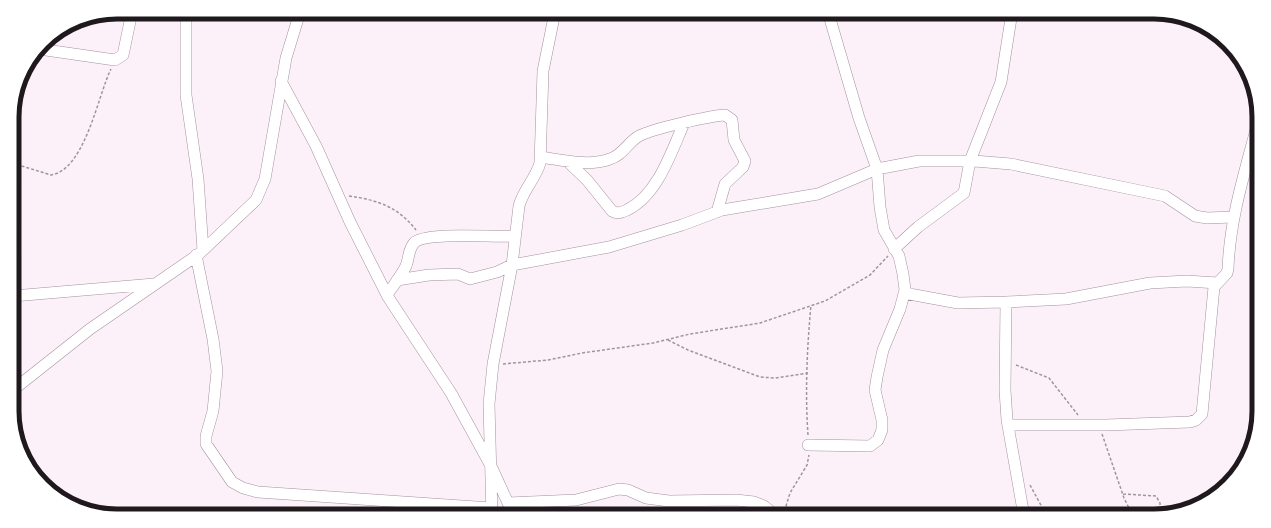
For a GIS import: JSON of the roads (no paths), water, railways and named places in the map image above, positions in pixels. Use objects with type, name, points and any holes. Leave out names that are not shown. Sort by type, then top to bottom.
[{"type":"street","points":[[46,50],[115,60],[123,55],[131,19]]},
{"type":"street","points":[[186,19],[186,95],[198,179],[200,253],[217,371],[214,404],[206,440],[213,456],[237,486],[258,492],[456,509]]},
{"type":"street","points":[[19,385],[90,329],[200,253],[256,200],[262,189],[281,81],[286,58],[298,19]]},
{"type":"street","points":[[491,509],[489,404],[493,364],[512,265],[519,206],[522,196],[538,170],[540,157],[543,71],[554,19]]},
{"type":"street","points":[[808,445],[870,446],[878,440],[883,425],[875,390],[877,377],[883,350],[900,309],[904,294],[902,263],[884,230],[880,207],[877,169],[859,118],[830,19]]},
{"type":"street","points":[[894,249],[918,227],[964,193],[970,161],[1001,82],[1011,19]]},
{"type":"street","points":[[281,81],[316,146],[337,195],[387,295],[450,393],[491,466],[512,509]]},
{"type":"street","points":[[540,157],[595,163],[620,155],[633,140],[640,136],[684,123],[722,115],[727,116],[732,120],[734,140],[744,158],[745,164],[725,184],[717,212]]},
{"type":"street","points":[[567,161],[592,186],[612,212],[621,213],[642,201],[648,194],[669,157],[684,123]]},
{"type":"street","points":[[1008,425],[1099,425],[1190,422],[1199,418],[1202,414],[1214,287],[1225,276],[1228,269],[1233,217],[1252,145]]},
{"type":"street","points":[[397,280],[429,275],[458,274],[470,279],[496,272],[512,265],[598,250],[682,225],[717,212],[818,194],[877,169],[919,161],[970,161],[1011,164],[1156,194],[1174,201],[1188,213],[1195,216],[1207,218],[1233,217]]},
{"type":"street","points":[[387,295],[406,266],[408,254],[414,244],[423,239],[471,235],[500,238],[516,236]]},
{"type":"street","points":[[904,294],[958,303],[1006,302],[1066,299],[1150,283],[1187,281],[1217,283]]},
{"type":"street","points":[[19,295],[154,284]]},
{"type":"street","points":[[1006,302],[1005,390],[1008,425],[1023,509]]},
{"type":"street","points":[[508,503],[576,500],[619,490],[628,490],[646,498],[669,500],[736,500],[754,502],[768,509]]}]
